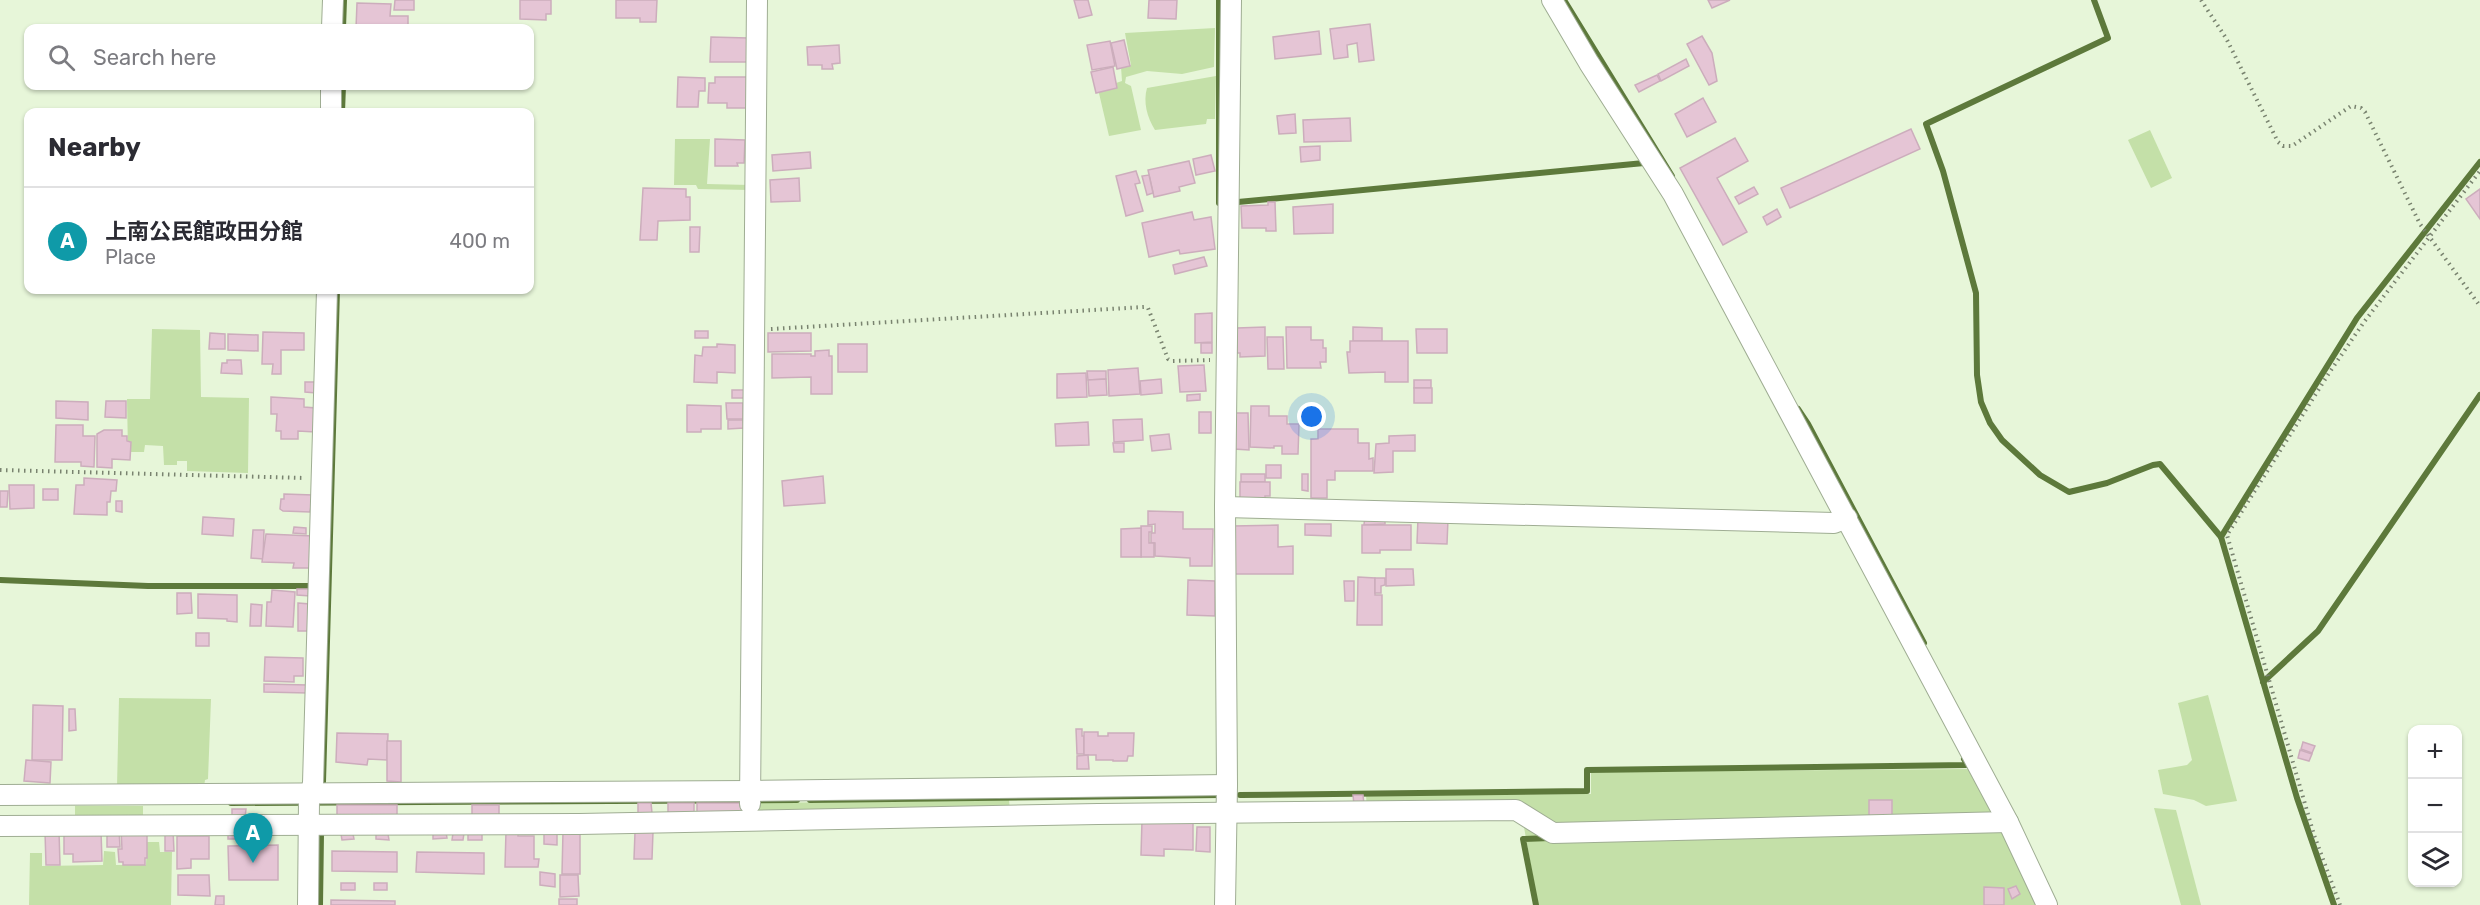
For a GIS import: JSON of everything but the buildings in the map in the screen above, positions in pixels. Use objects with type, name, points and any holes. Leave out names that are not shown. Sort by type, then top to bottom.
[{"type":"street","points":[[332,24],[333,0]]},
{"type":"street","points":[[750,803],[757,0]]},
{"type":"street","points":[[1225,905],[1220,785],[1231,0]]},
{"type":"street","points":[[1552,0],[1672,194],[1843,520],[2008,822],[2047,905]]},
{"type":"street","points":[[331,90],[331,108]]},
{"type":"street","points":[[308,905],[327,294]]},
{"type":"street","points":[[1225,507],[1843,520]]},
{"type":"street","points":[[0,826],[310,826],[750,803],[1220,785]]},
{"type":"street","points":[[0,795],[750,803],[1220,813],[1516,810],[1553,833],[2008,822]]},
{"type":"path","points":[[2201,0],[2226,38],[2278,142],[2283,146],[2292,146],[2346,108],[2356,106],[2361,108],[2427,232],[2480,306]]},
{"type":"path","points":[[2340,905],[2314,835],[2227,535],[2340,356],[2427,232],[2480,171]]},
{"type":"path","points":[[764,330],[1144,307],[1148,308],[1152,315],[1168,359],[1172,361],[1215,360]]},
{"type":"path","points":[[0,470],[323,478]]},
{"type":"green space","points":[[1215,28],[1214,67],[1182,74],[1147,71],[1126,77],[1125,83],[1131,86],[1141,130],[1109,136],[1098,89],[1122,81],[1121,67],[1131,65],[1125,33]]},
{"type":"green space","points":[[1216,76],[1215,119],[1207,119],[1206,124],[1155,130],[1146,109],[1147,88]]},
{"type":"green space","points":[[2150,130],[2172,178],[2151,188],[2128,140]]},
{"type":"green space","points":[[675,139],[710,139],[707,184],[750,185],[750,190],[698,189],[696,185],[674,185]]},
{"type":"green space","points":[[152,329],[200,330],[201,397],[249,398],[248,473],[187,471],[187,461],[177,461],[177,465],[164,465],[163,446],[145,445],[144,452],[128,452],[127,399],[150,399]]},
{"type":"green space","points":[[2208,695],[2237,801],[2206,806],[2194,800],[2163,794],[2158,770],[2187,765],[2192,760],[2178,703]]},
{"type":"green space","points":[[119,698],[211,699],[208,779],[205,780],[204,787],[117,787]]},
{"type":"green space","points":[[1972,769],[2040,905],[1538,905],[1520,805],[1367,810],[1366,795],[1591,794],[1591,772]]},
{"type":"green space","points":[[1009,800],[1010,812],[755,811],[754,803]]},
{"type":"green space","points":[[75,806],[143,806],[143,821],[75,821]]},
{"type":"green space","points":[[2154,808],[2176,810],[2201,905],[2181,905]]},
{"type":"green space","points":[[147,842],[159,842],[160,852],[172,852],[171,905],[29,905],[30,853],[42,853],[42,866],[103,865],[104,851],[115,852],[116,865],[146,865]]},
{"type":"waterway","points":[[343,24],[344,0]]},
{"type":"waterway","points":[[1219,0],[1219,203]]},
{"type":"waterway","points":[[1564,0],[1672,176]]},
{"type":"waterway","points":[[2094,0],[2108,38],[1926,124],[1943,171],[1976,293],[1977,375],[1981,402],[1990,423],[2002,440],[2040,475],[2069,492],[2107,483],[2160,464],[2221,537],[2357,318],[2480,162]]},
{"type":"waterway","points":[[342,108],[343,90]]},
{"type":"waterway","points":[[1238,202],[1644,163],[1648,165]]},
{"type":"waterway","points":[[323,782],[337,294]]},
{"type":"waterway","points":[[2263,682],[2318,631],[2480,395]]},
{"type":"waterway","points":[[1798,409],[1924,643]]},
{"type":"waterway","points":[[2221,537],[2297,798],[2334,905]]},
{"type":"waterway","points":[[0,580],[148,586],[309,586]]},
{"type":"waterway","points":[[1240,795],[1587,791],[1587,770],[1968,765],[1964,759]]},
{"type":"waterway","points":[[810,800],[1220,795]]},
{"type":"waterway","points":[[231,803],[797,800]]},
{"type":"waterway","points":[[320,905],[321,834]]},
{"type":"waterway","points":[[1536,905],[1523,839],[1550,838]]},
{"type":"place","name":"上南公民館政田分館","points":[[253,863]]}]
